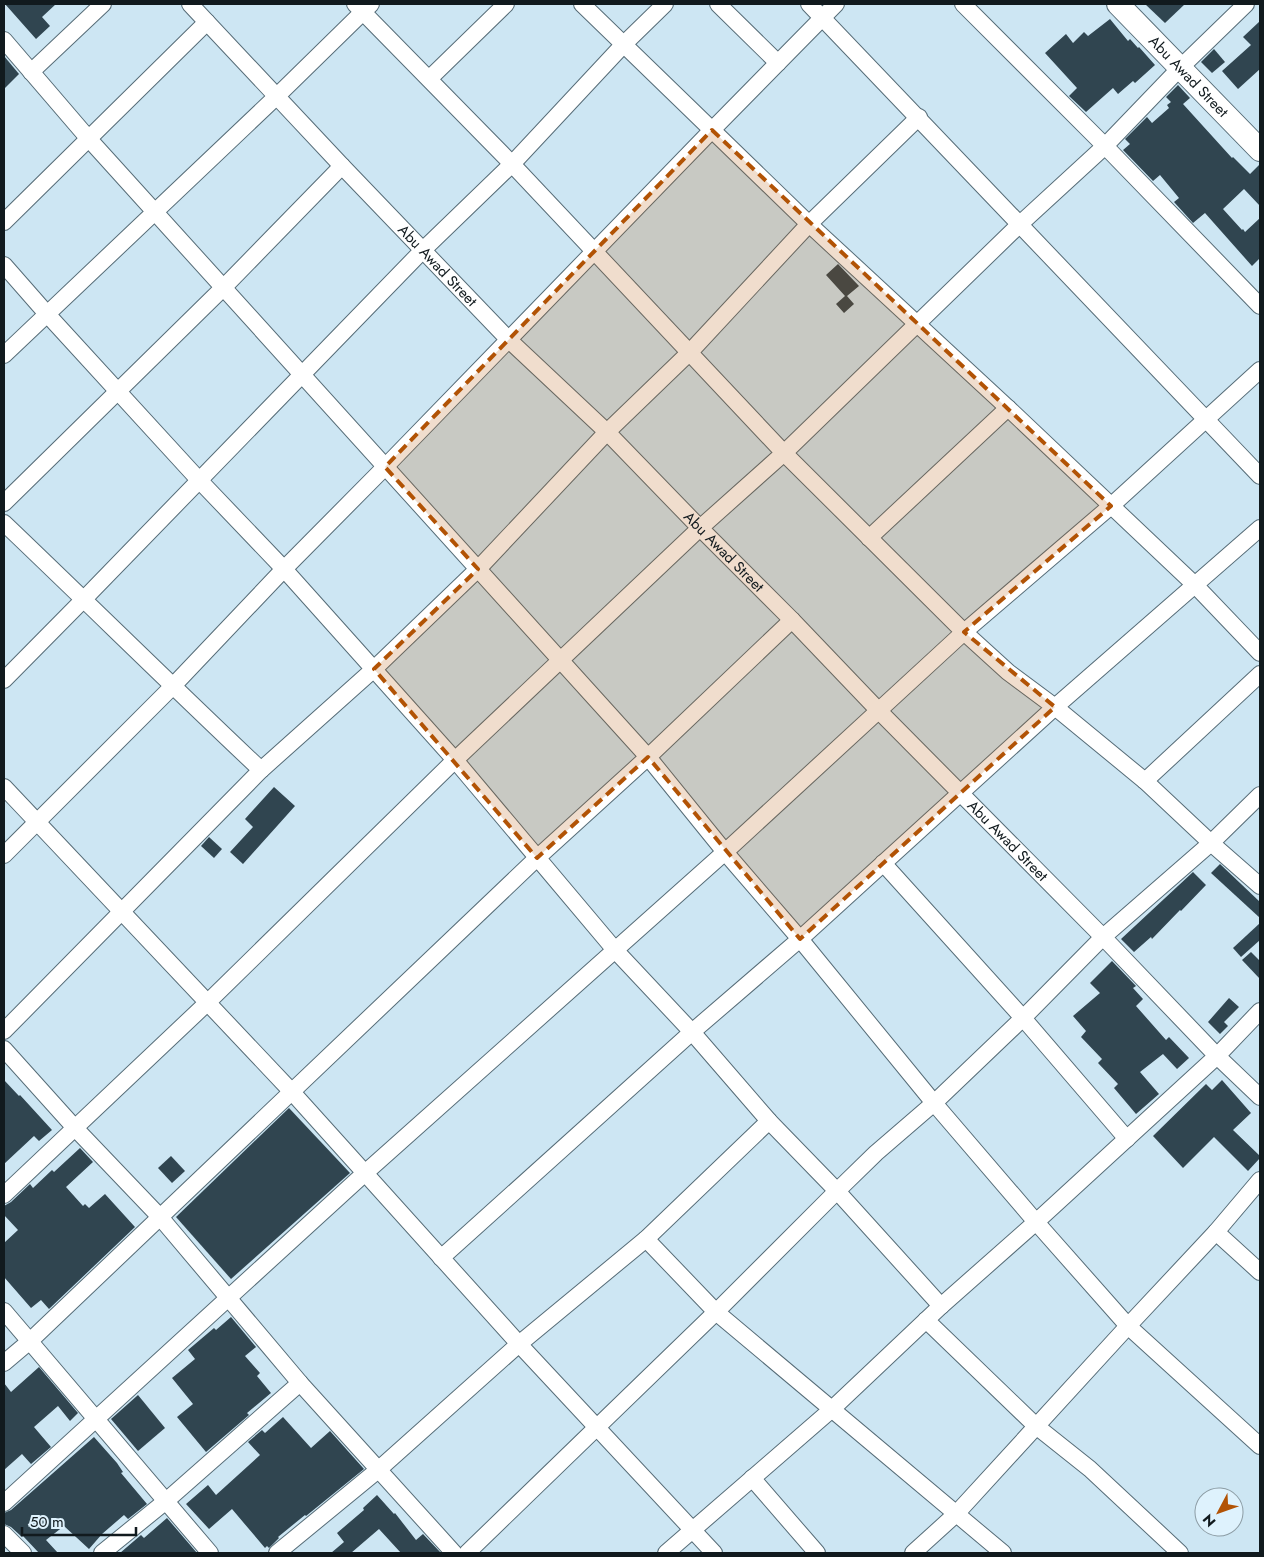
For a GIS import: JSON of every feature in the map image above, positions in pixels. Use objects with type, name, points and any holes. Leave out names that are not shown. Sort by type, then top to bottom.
[{"type":"street","points":[[30,72],[103,4]]},
{"type":"street","name":"Abu Awad Street","points":[[190,4],[509,340],[607,432],[1103,937],[1217,1056],[1260,1097]]},
{"type":"street","points":[[430,78],[506,4]]},
{"type":"street","points":[[582,4],[809,224],[1008,408],[1195,585],[1260,653]]},
{"type":"street","points":[[4,680],[423,250],[512,164],[664,4]]},
{"type":"street","points":[[718,4],[778,63]]},
{"type":"street","points":[[809,4],[1207,418],[1260,476]]},
{"type":"street","points":[[4,854],[172,687],[593,251],[836,4]]},
{"type":"street","points":[[962,4],[1105,146],[1260,306]]},
{"type":"street","name":"Abu Awad Street","points":[[1118,4],[1260,150]]},
{"type":"street","points":[[4,1195],[207,1003],[561,659],[700,528],[784,453],[1020,224],[1105,146],[1180,68],[1246,4]]},
{"type":"street","points":[[4,355],[277,96],[363,7],[784,453],[964,632],[1008,672],[1145,781],[1260,886]]},
{"type":"street","points":[[4,222],[206,22]]},
{"type":"street","points":[[4,40],[88,138],[224,286],[648,757],[724,852],[800,939],[934,1103],[1128,1326],[1260,1446]]},
{"type":"street","points":[[4,1031],[261,770],[374,669],[478,569],[607,432],[690,352],[809,224],[918,117]]},
{"type":"street","points":[[4,503],[224,286],[342,166]]},
{"type":"street","points":[[4,265],[117,391],[284,569],[455,760],[615,950],[692,1032],[769,1121],[837,1190],[941,1306]]},
{"type":"street","points":[[4,1503],[366,1172],[724,852],[964,632],[1111,506],[1260,370]]},
{"type":"street","points":[[869,538],[1008,408]]},
{"type":"street","points":[[4,523],[172,687],[261,770]]},
{"type":"street","points":[[441,1258],[692,1032],[800,939],[1054,707],[1260,528]]},
{"type":"street","points":[[4,1363],[30,1341],[537,858],[648,757],[792,620]]},
{"type":"street","points":[[1145,781],[1260,674]]},
{"type":"street","points":[[4,787],[292,1092],[519,1344],[714,1553]]},
{"type":"street","points":[[467,1553],[716,1312],[837,1190],[876,1153],[934,1103],[1024,1018],[1103,937],[1211,843],[1260,795]]},
{"type":"street","points":[[883,863],[1024,1018],[1127,1139]]},
{"type":"street","points":[[666,1553],[831,1410],[941,1306],[1036,1222],[1217,1056],[1260,1011]]},
{"type":"street","points":[[4,1049],[75,1128],[160,1217],[300,1383],[454,1553]]},
{"type":"street","points":[[277,1553],[378,1470],[519,1344],[646,1239],[769,1121]]},
{"type":"street","points":[[913,1553],[956,1514],[1216,1232],[1260,1180]]},
{"type":"street","points":[[1216,1232],[1260,1272]]},
{"type":"street","points":[[646,1239],[716,1312],[1002,1553]]},
{"type":"street","points":[[4,1311],[210,1553]]},
{"type":"street","points":[[926,1320],[1036,1426],[1090,1469],[1180,1553]]},
{"type":"street","points":[[102,1553],[166,1501],[300,1383]]},
{"type":"street","points":[[752,1478],[817,1553]]},
{"type":"street","points":[[4,1534],[22,1553]]},
{"type":"highlighted area","points":[[712,130],[1111,506],[964,632],[1055,707],[800,939],[648,757],[537,858],[374,669],[478,569],[385,467]]},
{"type":"building","points":[[5,4],[56,4],[42,17],[50,26],[36,39]]},
{"type":"building","points":[[1145,4],[1185,4],[1165,23]]},
{"type":"building","points":[[1110,19],[1128,41],[1130,39],[1139,47],[1155,65],[1135,83],[1133,81],[1118,94],[1113,88],[1086,112],[1069,96],[1077,88],[1045,53],[1066,34],[1073,43],[1084,32],[1088,36]]},
{"type":"building","points":[[1260,21],[1260,69],[1238,89],[1222,71],[1251,45],[1243,37]]},
{"type":"building","points":[[1214,49],[1225,62],[1212,73],[1201,62]]},
{"type":"building","points":[[4,56],[19,74],[4,89]]},
{"type":"building","points":[[1178,85],[1190,98],[1183,104],[1232,158],[1250,174],[1260,164],[1260,206],[1244,189],[1223,209],[1245,232],[1260,218],[1260,258],[1252,266],[1205,213],[1193,223],[1174,202],[1179,198],[1160,175],[1153,181],[1123,150],[1130,144],[1125,139],[1147,117],[1152,123],[1169,108],[1167,105],[1171,102],[1166,97]]},
{"type":"building","points":[[838,264],[859,286],[847,296],[854,304],[844,313],[836,304],[845,296],[826,275]]},
{"type":"building","points":[[274,787],[295,806],[243,864],[230,852],[253,827],[245,819]]},
{"type":"building","points":[[209,837],[222,849],[214,858],[201,846]]},
{"type":"building","points":[[1220,864],[1260,902],[1260,918],[1211,873]]},
{"type":"building","points":[[1193,872],[1206,885],[1152,939],[1151,937],[1134,952],[1121,939]]},
{"type":"building","points":[[1260,923],[1260,940],[1241,957],[1233,948]]},
{"type":"building","points":[[1251,952],[1260,961],[1260,979],[1242,960]]},
{"type":"building","points":[[1112,961],[1136,986],[1133,988],[1143,999],[1136,1006],[1166,1040],[1169,1037],[1189,1058],[1177,1069],[1163,1054],[1140,1072],[1159,1094],[1136,1114],[1114,1088],[1118,1084],[1098,1063],[1102,1059],[1081,1037],[1086,1031],[1073,1016],[1100,993],[1090,983]]},
{"type":"building","points":[[1229,998],[1239,1007],[1224,1022],[1228,1026],[1220,1034],[1208,1022]]},
{"type":"building","points":[[4,1080],[52,1130],[39,1141],[34,1136],[4,1164]]},
{"type":"building","points":[[1222,1080],[1251,1113],[1233,1130],[1260,1158],[1248,1171],[1214,1137],[1183,1168],[1153,1136],[1206,1084],[1212,1090]]},
{"type":"building","points":[[289,1108],[350,1173],[231,1279],[176,1217]]},
{"type":"building","points":[[80,1148],[93,1162],[66,1187],[83,1206],[85,1204],[89,1208],[105,1194],[135,1227],[49,1309],[41,1300],[31,1308],[4,1277],[4,1243],[18,1230],[4,1215],[4,1206],[30,1184],[33,1188],[52,1170],[54,1172]]},
{"type":"building","points":[[171,1156],[185,1171],[172,1183],[158,1168]]},
{"type":"building","points":[[231,1317],[256,1347],[245,1356],[260,1373],[257,1376],[271,1393],[247,1413],[249,1415],[206,1452],[177,1417],[193,1404],[172,1378],[195,1359],[188,1350],[214,1328],[216,1330]]},
{"type":"building","points":[[39,1367],[78,1413],[70,1421],[58,1406],[34,1427],[51,1447],[31,1464],[22,1454],[4,1470],[4,1383],[11,1392]]},
{"type":"building","points":[[138,1395],[165,1428],[138,1451],[111,1419]]},
{"type":"building","points":[[283,1417],[311,1448],[330,1431],[364,1469],[278,1537],[269,1548],[267,1546],[265,1548],[232,1509],[209,1529],[186,1504],[208,1485],[216,1495],[260,1455],[248,1442],[262,1430],[265,1433]]},
{"type":"building","points":[[94,1437],[117,1463],[123,1472],[121,1473],[147,1504],[128,1519],[124,1515],[102,1534],[89,1549],[64,1526],[46,1540],[58,1553],[39,1553],[23,1536],[4,1524],[4,1513],[11,1510]]},
{"type":"building","points":[[377,1495],[395,1513],[416,1540],[423,1534],[441,1553],[401,1553],[379,1529],[351,1553],[331,1553],[344,1542],[337,1533],[364,1510],[363,1508]]},
{"type":"building","points":[[167,1518],[197,1553],[120,1553],[141,1535],[144,1538]]}]
